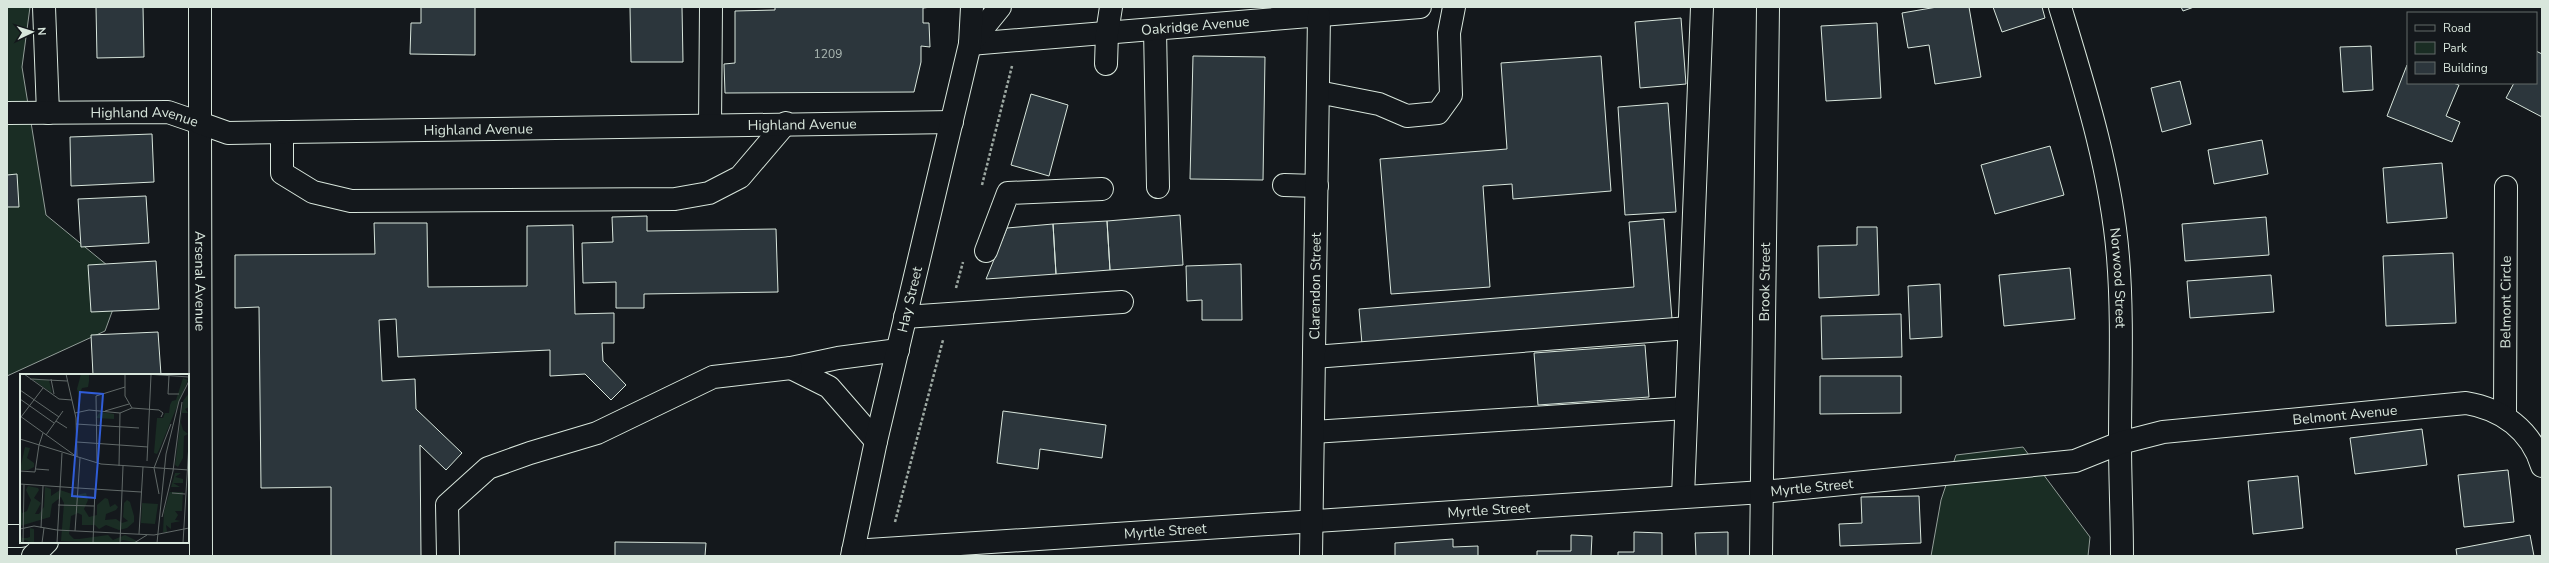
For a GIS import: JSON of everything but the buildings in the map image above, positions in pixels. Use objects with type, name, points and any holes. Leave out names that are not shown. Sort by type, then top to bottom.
[{"type":"street","points":[[44,7],[48,113]]},
{"type":"street","name":"Arsenal Avenue","points":[[200,7],[200,123],[194,532],[201,556]]},
{"type":"street","points":[[710,7],[710,125]]},
{"type":"street","name":"Hay Street","points":[[852,553],[876,441],[970,44],[972,7]]},
{"type":"street","points":[[970,44],[1000,7]]},
{"type":"street","points":[[1106,64],[1107,33],[1112,7]]},
{"type":"street","name":"Oakridge Avenue","points":[[970,44],[1155,29],[1188,16],[1263,13],[1319,15],[1420,7]]},
{"type":"street","points":[[1318,92],[1379,104],[1407,116],[1438,113],[1451,95],[1449,33],[1454,7]]},
{"type":"street","points":[[1683,497],[1702,7]]},
{"type":"street","name":"Brook Street","points":[[1761,556],[1768,7]]},
{"type":"street","name":"Norwood Street","points":[[2060,7],[2091,108],[2109,189],[2118,256],[2121,317],[2120,443],[2122,556]]},
{"type":"street","name":"Clarendon Street","points":[[1311,556],[1319,15]]},
{"type":"street","points":[[1155,29],[1158,187]]},
{"type":"street","name":"Highland Avenue","points":[[7,113],[168,112],[228,133],[786,123],[952,122]]},
{"type":"street","points":[[282,132],[282,173],[313,192],[351,201],[675,199],[709,193],[740,177],[786,123]]},
{"type":"street","points":[[1284,185],[1317,186]]},
{"type":"street","name":"Belmont Circle","points":[[2505,416],[2506,187]]},
{"type":"street","points":[[986,251],[1008,194],[1102,189]]},
{"type":"street","points":[[905,317],[1122,302]]},
{"type":"street","points":[[1314,357],[1690,328]]},
{"type":"street","points":[[448,556],[447,505],[488,468],[530,453],[597,433],[713,377],[791,368],[838,358],[898,350]]},
{"type":"street","points":[[791,368],[829,387],[876,441]]},
{"type":"street","name":"Belmont Avenue","points":[[2120,443],[2163,432],[2466,403],[2484,406],[2505,416],[2521,429],[2529,439],[2542,466]]},
{"type":"street","points":[[1313,432],[1686,408]]},
{"type":"street","name":"Myrtle Street","points":[[852,553],[1051,547],[1312,522],[1763,492],[2075,461],[2120,443]]},
{"type":"street","points":[[7,536],[20,536]]},
{"type":"street","points":[[33,556],[46,543]]},
{"type":"green space","points":[[7,7],[30,7],[22,67],[46,215],[124,279],[105,331],[7,376]]},
{"type":"green space","points":[[2023,447],[2090,537],[2088,556],[1931,556],[1941,500],[1956,455]]}]
